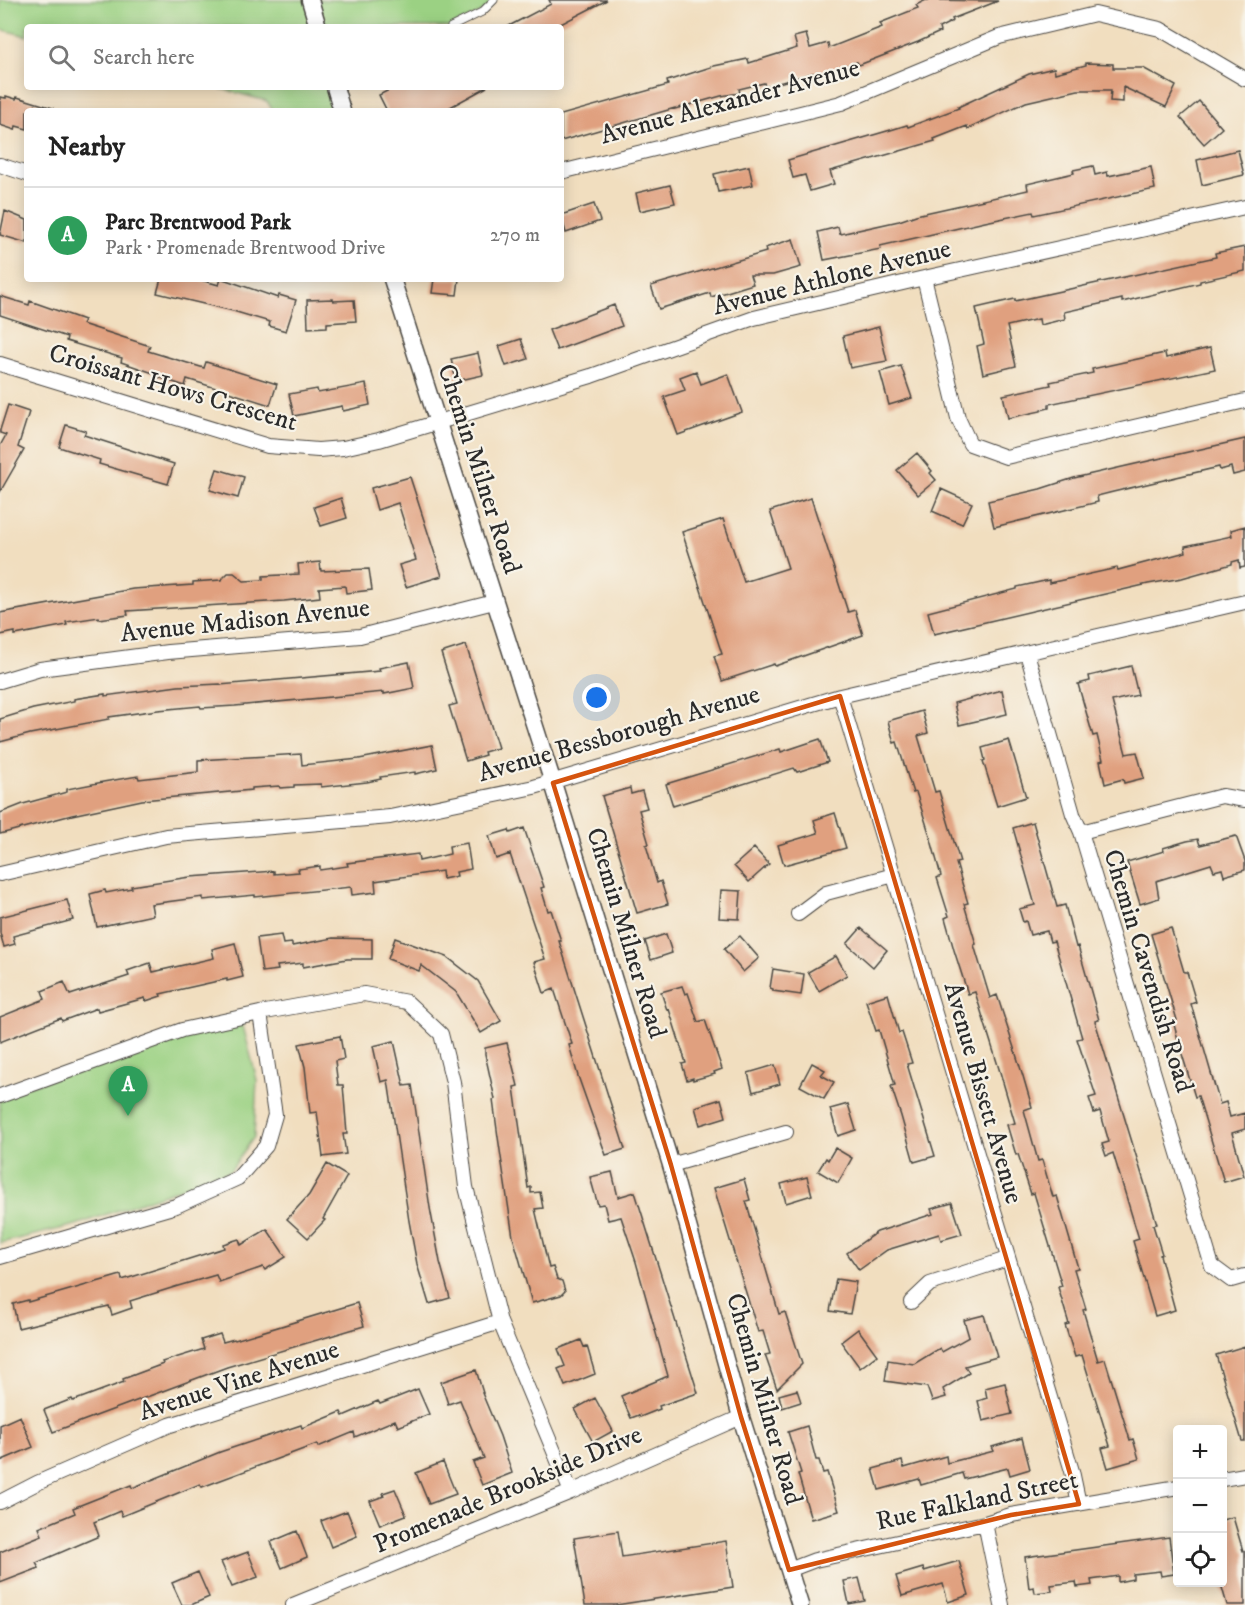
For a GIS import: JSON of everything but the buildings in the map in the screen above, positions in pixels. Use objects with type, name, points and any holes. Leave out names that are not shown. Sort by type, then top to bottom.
[{"type":"street","points":[[310,0],[317,24]]},
{"type":"street","name":"Avenue Alexander Avenue","points":[[564,171],[841,103],[999,38],[1095,14],[1160,29],[1245,79]]},
{"type":"street","points":[[336,90],[341,108]]},
{"type":"street","points":[[0,165],[24,173]]},
{"type":"street","name":"Avenue Athlone Avenue","points":[[438,423],[591,376],[754,318],[1245,207]]},
{"type":"street","points":[[924,278],[958,418],[970,444],[1006,457],[1245,401]]},
{"type":"street","name":"Chemin Milner Road","points":[[393,282],[553,783],[671,1165],[741,1417],[800,1605]]},
{"type":"street","name":"Croissant Hows Crescent","points":[[0,364],[268,446],[318,450],[344,448],[379,441],[438,423]]},
{"type":"street","name":"Avenue Madison Avenue","points":[[0,681],[40,669],[168,652],[360,636],[494,602]]},
{"type":"street","name":"Avenue Bessborough Avenue","points":[[0,874],[166,836],[390,817],[553,783],[840,696],[1245,602]]},
{"type":"street","name":"Chemin Cavendish Road","points":[[1027,653],[1073,814],[1081,832],[1212,1266],[1231,1280],[1245,1276]]},
{"type":"street","name":"Avenue Bissett Avenue","points":[[840,696],[1068,1460],[1079,1504]]},
{"type":"street","points":[[1081,832],[1222,796],[1245,800]]},
{"type":"street","points":[[798,914],[826,893],[894,875]]},
{"type":"street","points":[[0,1096],[182,1030],[364,994],[407,1002],[441,1034],[453,1082],[466,1187],[500,1322],[572,1492]]},
{"type":"street","points":[[0,1257],[176,1206],[238,1178],[266,1146],[275,1115],[260,1013]]},
{"type":"street","points":[[671,1165],[786,1132]]},
{"type":"street","points":[[911,1302],[930,1284],[1007,1259]]},
{"type":"street","name":"Avenue Vine Avenue","points":[[0,1502],[37,1483],[170,1425],[500,1322]]},
{"type":"street","name":"Promenade Brookside Drive","points":[[293,1605],[572,1492],[741,1417]]},
{"type":"street","points":[[1227,1478],[1245,1475]]},
{"type":"street","name":"Rue Falkland Street","points":[[789,1570],[815,1560],[985,1523],[1011,1515],[1173,1488]]},
{"type":"street","points":[[985,1523],[1002,1605]]},
{"type":"lane","points":[[457,24],[482,12],[494,0]]},
{"type":"highlighted area","points":[[840,696],[1079,1504],[1011,1515],[789,1570],[741,1417],[671,1165],[553,783]]},
{"type":"green space","points":[[0,0],[494,0],[482,12],[457,24],[24,24],[24,35],[0,29]]},
{"type":"green space","points":[[226,90],[336,90],[341,108],[271,108],[267,101]]},
{"type":"green space","points":[[241,1018],[257,1080],[254,1137],[230,1171],[76,1225],[0,1243],[0,1095]]},
{"type":"place","name":"Parc Brentwood Park","points":[[128,1116]]}]
